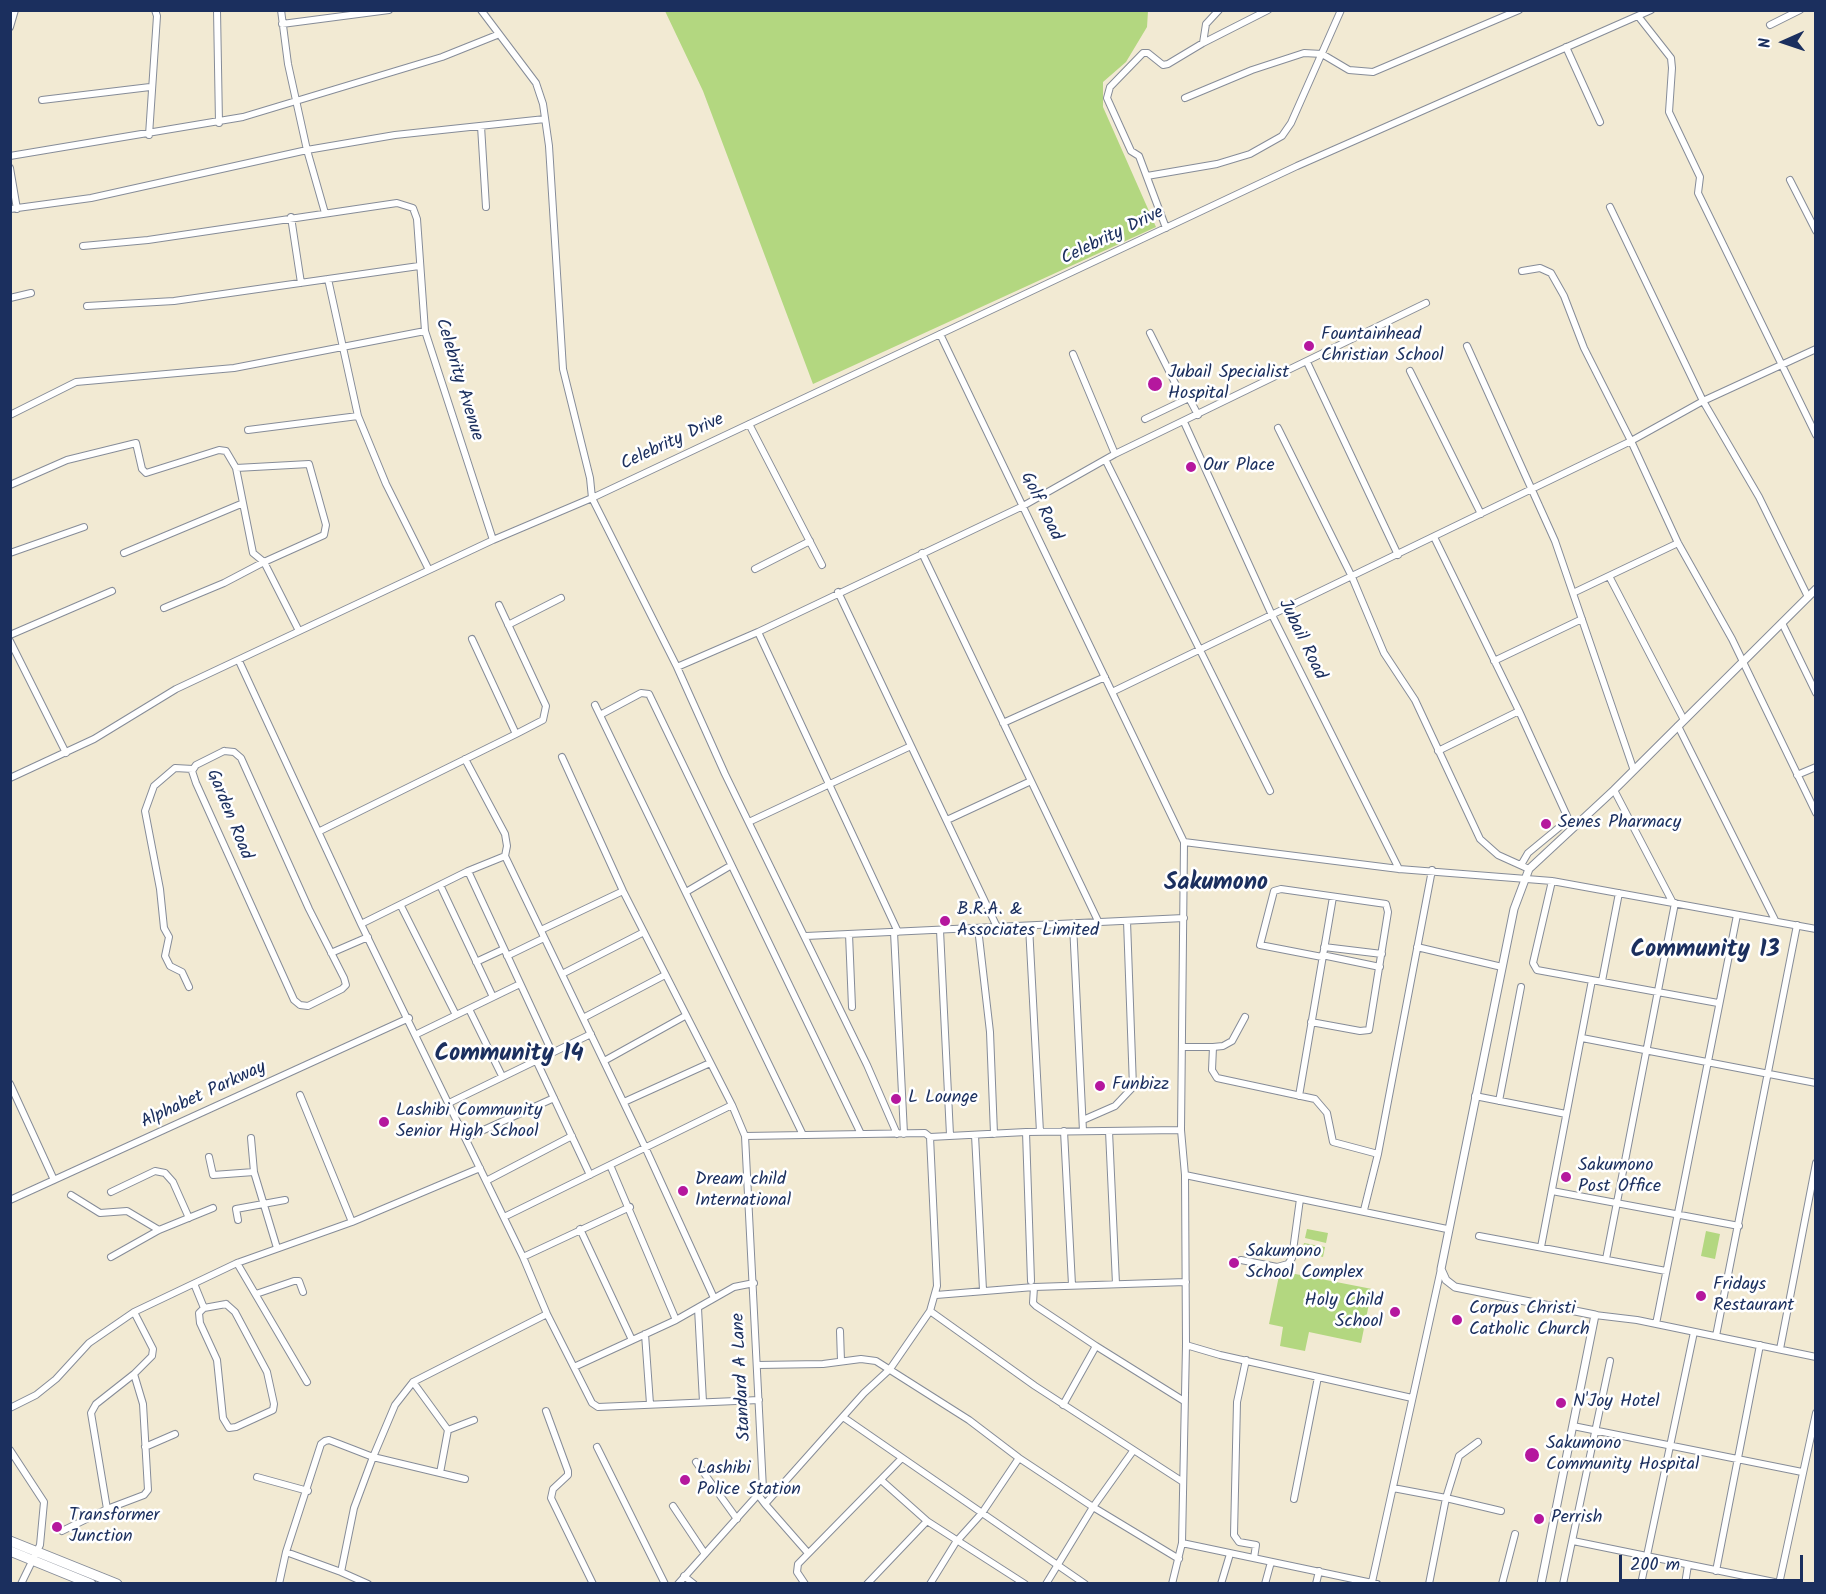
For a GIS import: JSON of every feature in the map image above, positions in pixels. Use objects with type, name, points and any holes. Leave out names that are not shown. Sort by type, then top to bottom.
[{"type":"main road","points":[[10,1541],[117,1584]]},
{"type":"main road","points":[[10,1551],[91,1584]]},
{"type":"street","points":[[10,27],[15,10]]},
{"type":"street","points":[[149,135],[150,87],[155,51],[155,10]]},
{"type":"street","points":[[217,10],[219,123]]},
{"type":"street","points":[[82,246],[177,236],[325,213],[296,102],[281,10]]},
{"type":"street","points":[[282,24],[388,10]]},
{"type":"street","points":[[481,10],[497,35],[536,83],[545,119],[563,369],[590,478],[592,498],[677,667],[725,774],[751,821],[900,1134]]},
{"type":"street","points":[[1203,43],[1206,24],[1219,10]]},
{"type":"street","points":[[1166,228],[1139,156],[1131,151],[1107,98],[1107,93],[1130,63],[1143,53],[1149,53],[1163,65],[1168,64],[1203,43],[1268,10]]},
{"type":"street","points":[[1147,176],[1217,164],[1265,148],[1282,136],[1291,123],[1341,10]]},
{"type":"street","points":[[1185,98],[1293,56],[1313,52],[1322,54],[1349,70],[1373,72],[1519,10]]},
{"type":"street","points":[[1770,24],[1800,10]]},
{"type":"street","name":"Celebrity Drive","points":[[10,778],[66,753],[176,688],[239,661],[493,540],[592,498],[1297,166],[1648,11]]},
{"type":"street","points":[[1638,16],[1671,58],[1668,112],[1700,177],[1698,193],[1815,435]]},
{"type":"street","points":[[10,156],[219,123],[442,57],[497,35]]},
{"type":"street","points":[[1566,47],[1600,122]]},
{"type":"street","points":[[42,100],[150,87]]},
{"type":"street","points":[[10,168],[14,209],[91,198],[307,150],[394,135],[545,119]]},
{"type":"street","points":[[481,126],[486,207]]},
{"type":"street","points":[[1790,180],[1815,231]]},
{"type":"street","name":"Celebrity Avenue","points":[[325,213],[397,203],[409,205],[415,212],[425,331],[493,540]]},
{"type":"street","points":[[1610,207],[1703,401],[1759,497],[1808,597]]},
{"type":"street","points":[[291,218],[301,283]]},
{"type":"street","points":[[87,306],[174,302],[420,266]]},
{"type":"street","points":[[1522,271],[1540,268],[1551,273],[1564,296],[1584,348],[1631,441],[1678,543],[1743,662],[1815,813]]},
{"type":"street","points":[[328,279],[358,416],[386,484],[429,570]]},
{"type":"street","points":[[10,298],[31,292]]},
{"type":"street","points":[[677,667],[759,632],[838,592],[1023,506],[1115,454],[1426,303]]},
{"type":"street","points":[[10,415],[76,382],[234,368],[425,331]]},
{"type":"street","points":[[1150,333],[1181,395],[1189,398],[1198,415]]},
{"type":"street","name":"Golf Road","points":[[940,334],[1184,842]]},
{"type":"street","points":[[1467,346],[1532,487],[1573,593],[1633,768]]},
{"type":"street","points":[[1112,692],[1271,613],[1352,577],[1532,487],[1631,441],[1703,401],[1815,349]]},
{"type":"street","points":[[1073,354],[1115,454]]},
{"type":"street","points":[[1307,362],[1398,555]]},
{"type":"street","points":[[1410,371],[1481,514]]},
{"type":"street","points":[[1145,419],[1189,398]]},
{"type":"street","points":[[248,430],[358,416]]},
{"type":"street","name":"Jubail Road","points":[[1184,422],[1271,613],[1399,869]]},
{"type":"street","points":[[749,424],[822,565]]},
{"type":"street","points":[[1278,428],[1352,577],[1384,653],[1411,693],[1480,839],[1498,855],[1529,869]]},
{"type":"street","points":[[10,485],[67,460],[136,443],[142,469],[146,473],[219,450],[226,451],[236,468],[241,504],[253,553],[264,562],[299,631]]},
{"type":"street","points":[[1106,461],[1201,648],[1270,791]]},
{"type":"street","points":[[164,609],[324,535],[326,531],[311,466],[279,464],[236,468]]},
{"type":"street","points":[[124,553],[241,504]]},
{"type":"street","points":[[10,553],[84,527]]},
{"type":"street","points":[[1434,537],[1519,711],[1570,824]]},
{"type":"street","points":[[755,569],[810,541]]},
{"type":"street","points":[[1573,593],[1678,543]]},
{"type":"street","points":[[921,553],[1099,923]]},
{"type":"street","points":[[1609,576],[1776,921]]},
{"type":"street","points":[[1521,865],[1528,853],[1614,790],[1633,768],[1815,589]]},
{"type":"street","points":[[10,635],[112,591]]},
{"type":"street","points":[[838,592],[997,927]]},
{"type":"street","points":[[508,625],[561,598]]},
{"type":"street","points":[[320,831],[543,720],[546,706],[499,605]]},
{"type":"street","points":[[1494,661],[1582,619]]},
{"type":"street","points":[[1782,623],[1815,693]]},
{"type":"street","points":[[759,632],[896,932],[900,1134]]},
{"type":"street","points":[[472,639],[516,734]]},
{"type":"street","points":[[10,641],[66,753]]},
{"type":"street","points":[[239,661],[368,937],[417,1034],[523,1257],[547,1314],[595,1406],[759,1400]]},
{"type":"street","points":[[1003,723],[1105,677]]},
{"type":"street","points":[[600,715],[641,693],[649,694],[861,1134]]},
{"type":"street","points":[[595,705],[803,1135]]},
{"type":"street","points":[[1438,751],[1519,711]]},
{"type":"street","points":[[751,821],[911,746]]},
{"type":"street","name":"Garden Road","points":[[224,751],[234,752],[241,758],[331,953],[344,978],[345,987],[308,1006],[300,1005],[294,1000],[225,852],[196,783],[193,769],[224,751]]},
{"type":"street","name":"Standard A Lane","points":[[562,757],[623,891],[685,1017],[732,1105],[745,1136],[763,1479],[759,1496]]},
{"type":"street","points":[[465,759],[505,834],[507,846],[505,856],[624,1102],[714,1298]]},
{"type":"street","points":[[1797,775],[1815,767]]},
{"type":"street","points":[[189,987],[182,972],[170,966],[165,956],[169,937],[164,928],[160,889],[145,811],[154,786],[175,768],[193,769]]},
{"type":"street","points":[[947,820],[1031,781]]},
{"type":"street","points":[[1606,1259],[1674,903],[1614,790]]},
{"type":"street","points":[[1182,1543],[1370,1583],[1441,1269],[1447,1229],[1514,909],[1529,869],[1570,824]]},
{"type":"street","points":[[1172,1584],[1182,1543],[1186,1345],[1185,1175],[1181,1130],[1184,842],[1399,869],[1552,881],[1815,929]]},
{"type":"street","points":[[362,924],[441,887],[468,871],[505,856]]},
{"type":"street","points":[[686,892],[730,866]]},
{"type":"street","points":[[1364,1210],[1378,1154],[1432,870]]},
{"type":"street","points":[[468,871],[552,1052]]},
{"type":"street","points":[[1552,881],[1534,967],[1542,972],[1718,1003]]},
{"type":"street","points":[[441,887],[493,997]]},
{"type":"street","points":[[1311,1022],[1360,1031],[1369,1030],[1380,967],[1382,954],[1388,912],[1386,904],[1281,889],[1274,891],[1260,945],[1266,948],[1322,953],[1382,954]]},
{"type":"street","points":[[541,930],[623,891]]},
{"type":"street","points":[[1602,981],[1619,893]]},
{"type":"street","points":[[1299,1096],[1333,897]]},
{"type":"street","points":[[401,906],[456,1015]]},
{"type":"street","points":[[1656,1324],[1737,915]]},
{"type":"street","points":[[806,936],[1184,918]]},
{"type":"street","points":[[1083,1120],[1115,1106],[1132,1087],[1127,921]]},
{"type":"street","points":[[1073,924],[1083,1131]]},
{"type":"street","points":[[1716,1336],[1797,925]]},
{"type":"street","points":[[1029,926],[1040,1132]]},
{"type":"street","points":[[978,928],[990,1032],[994,1134]]},
{"type":"street","points":[[940,930],[950,1135]]},
{"type":"street","points":[[562,974],[644,932]]},
{"type":"street","points":[[849,934],[852,1007]]},
{"type":"street","points":[[331,953],[368,937]]},
{"type":"street","points":[[507,956],[544,938]]},
{"type":"street","points":[[1417,947],[1502,967]]},
{"type":"street","points":[[476,962],[504,949]]},
{"type":"street","points":[[1322,953],[1380,967]]},
{"type":"street","points":[[583,1018],[665,975]]},
{"type":"street","points":[[1541,1247],[1592,980]]},
{"type":"street","points":[[417,1034],[520,984]]},
{"type":"street","points":[[1499,1101],[1521,987]]},
{"type":"street","points":[[469,1009],[502,1076]]},
{"type":"street","points":[[604,1061],[685,1017]]},
{"type":"street","points":[[1182,1047],[1223,1046],[1232,1041],[1245,1017]]},
{"type":"street","name":"Alphabet Parkway","points":[[10,1200],[409,1018]]},
{"type":"street","points":[[449,1103],[591,1034]]},
{"type":"street","points":[[1581,1038],[1815,1083]]},
{"type":"street","points":[[1213,1047],[1212,1070],[1217,1078],[1299,1096],[1320,1103],[1327,1113],[1331,1137],[1336,1144],[1378,1154]]},
{"type":"street","points":[[536,1060],[590,1175]]},
{"type":"street","points":[[624,1102],[710,1063]]},
{"type":"street","points":[[10,1084],[54,1180]]},
{"type":"street","points":[[300,1095],[352,1222]]},
{"type":"street","points":[[1475,1096],[1566,1114]]},
{"type":"street","points":[[466,1138],[554,1098]]},
{"type":"street","points":[[504,1217],[732,1105]]},
{"type":"street","points":[[745,1136],[925,1133],[930,1137],[1026,1132],[1181,1130]]},
{"type":"street","points":[[1064,1131],[1072,1285]]},
{"type":"street","points":[[1109,1131],[1116,1284]]},
{"type":"street","points":[[1026,1132],[1033,1303],[1184,1401]]},
{"type":"street","points":[[975,1135],[983,1290]]},
{"type":"street","points":[[486,1181],[572,1136]]},
{"type":"street","points":[[765,1504],[843,1417],[890,1369],[930,1311],[936,1295],[934,1248],[937,1237],[930,1137]]},
{"type":"street","points":[[251,1138],[254,1172],[277,1248]]},
{"type":"street","points":[[209,1157],[213,1175],[254,1172]]},
{"type":"street","points":[[1780,1349],[1815,1163]]},
{"type":"street","points":[[610,1165],[630,1207],[676,1320]]},
{"type":"street","points":[[10,1408],[36,1395],[56,1379],[88,1343],[134,1312],[195,1286],[237,1263],[352,1222],[480,1168]]},
{"type":"street","points":[[111,1192],[155,1171],[165,1173],[173,1182],[189,1218]]},
{"type":"street","points":[[1185,1175],[1364,1210],[1447,1229]]},
{"type":"street","points":[[1552,1191],[1739,1226]]},
{"type":"street","points":[[71,1195],[100,1213],[127,1211],[159,1230]]},
{"type":"street","points":[[1241,1260],[1277,1267],[1288,1264],[1292,1258],[1300,1199]]},
{"type":"street","points":[[238,1220],[236,1209],[285,1200]]},
{"type":"street","points":[[523,1257],[630,1207]]},
{"type":"street","points":[[111,1257],[159,1230],[213,1208]]},
{"type":"street","points":[[580,1229],[632,1340]]},
{"type":"street","points":[[1479,1236],[1666,1270]]},
{"type":"street","points":[[237,1263],[297,1369],[307,1382]]},
{"type":"street","points":[[1441,1269],[1446,1280],[1455,1287],[1595,1315],[1656,1324],[1815,1357]]},
{"type":"street","points":[[256,1294],[294,1281],[299,1281],[303,1292]]},
{"type":"street","points":[[573,1367],[676,1320],[734,1287],[754,1282]]},
{"type":"street","points":[[936,1295],[1032,1284],[1186,1282]]},
{"type":"street","points":[[195,1286],[204,1308]]},
{"type":"street","points":[[230,1306],[270,1378],[273,1410],[236,1427],[230,1428],[223,1418],[218,1360],[200,1323],[199,1313],[204,1308],[230,1306]]},
{"type":"street","points":[[698,1308],[703,1402]]},
{"type":"street","points":[[930,1311],[1063,1405],[1183,1482]]},
{"type":"street","points":[[107,1509],[91,1413],[96,1404],[134,1374],[152,1356],[153,1349],[134,1312]]},
{"type":"street","points":[[341,1572],[354,1509],[394,1405],[413,1382],[547,1314]]},
{"type":"street","points":[[1541,1584],[1595,1315]]},
{"type":"street","points":[[840,1331],[841,1361]]},
{"type":"street","points":[[1641,1584],[1694,1332]]},
{"type":"street","points":[[645,1334],[650,1404]]},
{"type":"street","points":[[1186,1345],[1412,1398]]},
{"type":"street","points":[[1716,1571],[1760,1345]]},
{"type":"street","points":[[1063,1405],[1096,1346]]},
{"type":"street","points":[[1246,1360],[1237,1402],[1234,1536],[1239,1542],[1256,1545],[1254,1558]]},
{"type":"street","points":[[757,1365],[876,1361],[969,1420],[1019,1458],[1093,1508],[1179,1559]]},
{"type":"street","points":[[1563,1584],[1610,1361]]},
{"type":"street","points":[[63,1530],[107,1509],[144,1495],[148,1490],[143,1404],[134,1374]]},
{"type":"street","points":[[1294,1499],[1318,1377]]},
{"type":"street","points":[[413,1382],[448,1430],[440,1473]]},
{"type":"street","points":[[546,1411],[568,1471],[568,1475],[553,1489],[551,1498],[593,1584]]},
{"type":"street","points":[[1573,1541],[1716,1571],[1745,1580],[1779,1583],[1815,1413]]},
{"type":"street","points":[[843,1417],[1085,1584]]},
{"type":"street","points":[[448,1430],[474,1420]]},
{"type":"street","points":[[1573,1426],[1802,1472]]},
{"type":"street","points":[[145,1447],[175,1434]]},
{"type":"street","points":[[279,1584],[286,1552],[308,1491],[321,1444],[325,1441],[329,1440],[373,1457],[465,1479]]},
{"type":"street","points":[[1429,1584],[1446,1498],[1460,1456],[1478,1442]]},
{"type":"street","points":[[597,1447],[664,1584]]},
{"type":"street","points":[[10,1450],[44,1502],[43,1533],[21,1584]]},
{"type":"street","points":[[1046,1584],[1055,1565],[1133,1451]]},
{"type":"street","points":[[805,1584],[797,1572],[798,1564],[902,1458]]},
{"type":"street","points":[[930,1584],[956,1542],[982,1513],[1019,1458]]},
{"type":"street","points":[[696,1462],[737,1519]]},
{"type":"street","points":[[257,1477],[308,1491]]},
{"type":"street","points":[[881,1480],[927,1521],[956,1542],[1024,1584]]},
{"type":"street","points":[[1393,1488],[1500,1511]]},
{"type":"street","points":[[678,1584],[759,1496],[808,1553]]},
{"type":"street","points":[[673,1506],[705,1554]]},
{"type":"street","points":[[867,1584],[927,1521]]},
{"type":"street","points":[[1502,1584],[1515,1534]]},
{"type":"street","points":[[286,1552],[368,1584]]},
{"type":"street","points":[[1221,1584],[1230,1554]]},
{"type":"street","points":[[1265,1584],[1271,1562]]},
{"type":"street","points":[[1685,1584],[1688,1565]]},
{"type":"street","points":[[1316,1584],[1319,1571]]},
{"type":"street","points":[[684,1576],[694,1584]]},
{"type":"green space","points":[[665,11],[1148,11],[1147,27],[1126,62],[1103,82],[1103,107],[1156,227],[813,384],[703,91]]},
{"type":"green space","points":[[1307,1229],[1328,1233],[1326,1243],[1305,1238]]},
{"type":"green space","points":[[1706,1231],[1720,1234],[1715,1259],[1701,1256]]},
{"type":"green space","points":[[1304,1243],[1325,1247],[1323,1257],[1302,1252]]},
{"type":"green space","points":[[1280,1271],[1372,1289],[1361,1343],[1309,1332],[1305,1351],[1280,1346],[1283,1327],[1269,1324]]},
{"type":"place","name":"Fountainhead Christian School","points":[[1309,346]]},
{"type":"place","name":"Jubail Specialist Hospital","points":[[1155,384]]},
{"type":"place","name":"Our Place","points":[[1191,467]]},
{"type":"place","name":"Senes Pharmacy","points":[[1546,824]]},
{"type":"place","name":"B.R.A. & Associates Limited","points":[[945,921]]},
{"type":"place","name":"Funbizz","points":[[1100,1086]]},
{"type":"place","name":"L Lounge","points":[[896,1099]]},
{"type":"place","name":"Lashibi Community Senior High School","points":[[384,1122]]},
{"type":"place","name":"Sakumono Post Office","points":[[1566,1177]]},
{"type":"place","name":"Dream child International","points":[[683,1191]]},
{"type":"place","name":"Sakumono School Complex","points":[[1234,1263]]},
{"type":"place","name":"Fridays Restaurant","points":[[1701,1296]]},
{"type":"place","name":"Holy Child School","points":[[1395,1312]]},
{"type":"place","name":"Corpus Christi Catholic Church","points":[[1457,1320]]},
{"type":"place","name":"N'Joy Hotel","points":[[1561,1403]]},
{"type":"place","name":"Sakumono Community Hospital","points":[[1532,1455]]},
{"type":"place","name":"Lashibi Police Station","points":[[685,1480]]},
{"type":"place","name":"Perrish","points":[[1539,1519]]},
{"type":"place","name":"Transformer Junction","points":[[57,1527]]},
{"type":"district","name":"Sakumono","points":[[1216,885]]},
{"type":"district","name":"Community 13","points":[[1705,952]]},
{"type":"district","name":"Community 14","points":[[509,1056]]}]
